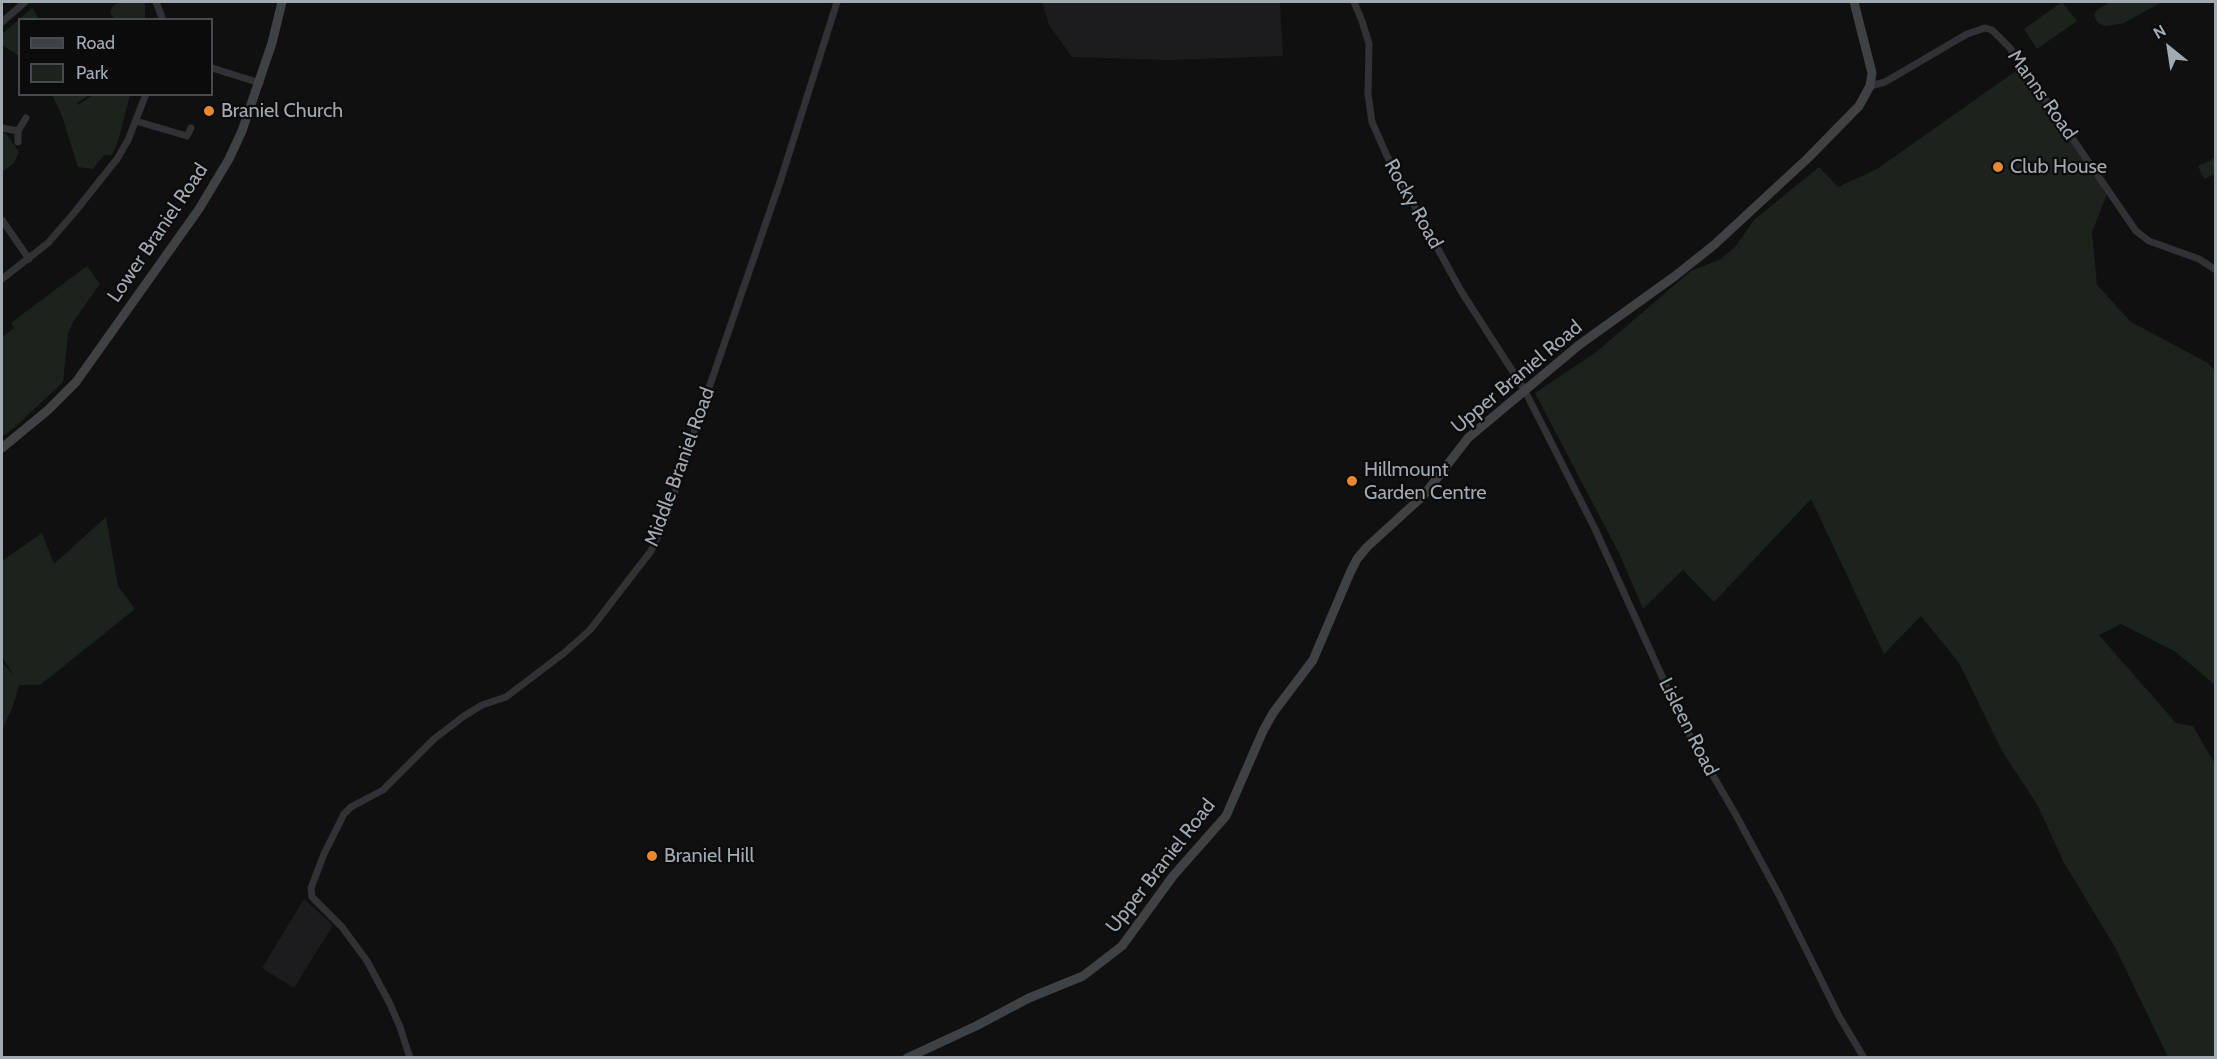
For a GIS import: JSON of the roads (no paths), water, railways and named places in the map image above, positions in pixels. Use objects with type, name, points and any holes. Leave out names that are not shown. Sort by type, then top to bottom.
[{"type":"street","points":[[2,22],[25,2]]},
{"type":"street","points":[[156,2],[162,18]]},
{"type":"street","name":"Lower Braniel Road","points":[[2,448],[48,410],[76,382],[176,243],[229,159],[260,83],[282,2]]},
{"type":"street","name":"Middle Braniel Road","points":[[410,1058],[397,1019],[367,961],[342,927],[312,897],[311,888],[324,854],[344,814],[351,807],[382,790],[434,739],[482,705],[506,697],[590,630],[651,551],[667,516],[781,179],[837,2]]},
{"type":"street","name":"Rocky Road","points":[[1354,2],[1369,44],[1368,94],[1372,122],[1377,135],[1461,291],[1524,389]]},
{"type":"street","points":[[1854,2],[1872,73],[1869,86]]},
{"type":"street","name":"Manns Road","points":[[1869,86],[1885,82],[1967,34],[1985,28],[1992,30],[2010,48],[2034,81],[2136,231],[2149,241],[2199,259],[2216,270]]},
{"type":"street","points":[[213,68],[260,83]]},
{"type":"street","name":"Upper Braniel Road","points":[[906,1058],[976,1026],[1029,998],[1083,976],[1122,946],[1173,876],[1227,816],[1273,714],[1313,660],[1357,559],[1367,547],[1424,495],[1468,438],[1524,389],[1579,345],[1714,245],[1849,117],[1863,100],[1869,86]]},
{"type":"street","points":[[2,279],[48,243],[112,165],[128,140],[145,96]]},
{"type":"street","points":[[18,142],[18,131],[26,118]]},
{"type":"street","points":[[136,121],[187,136],[191,128]]},
{"type":"street","points":[[2,128],[18,131]]},
{"type":"street","points":[[2,220],[29,260]]},
{"type":"street","name":"Lisleen Road","points":[[1524,389],[1600,539],[1685,727],[1779,894],[1839,1016],[1864,1058]]},
{"type":"place","name":"Braniel Church","points":[[209,111]]},
{"type":"place","name":"Club House","points":[[1998,167]]},
{"type":"place","name":"Hillmount Garden Centre","points":[[1352,481]]},
{"type":"place","name":"Braniel Hill","points":[[652,856]]}]
